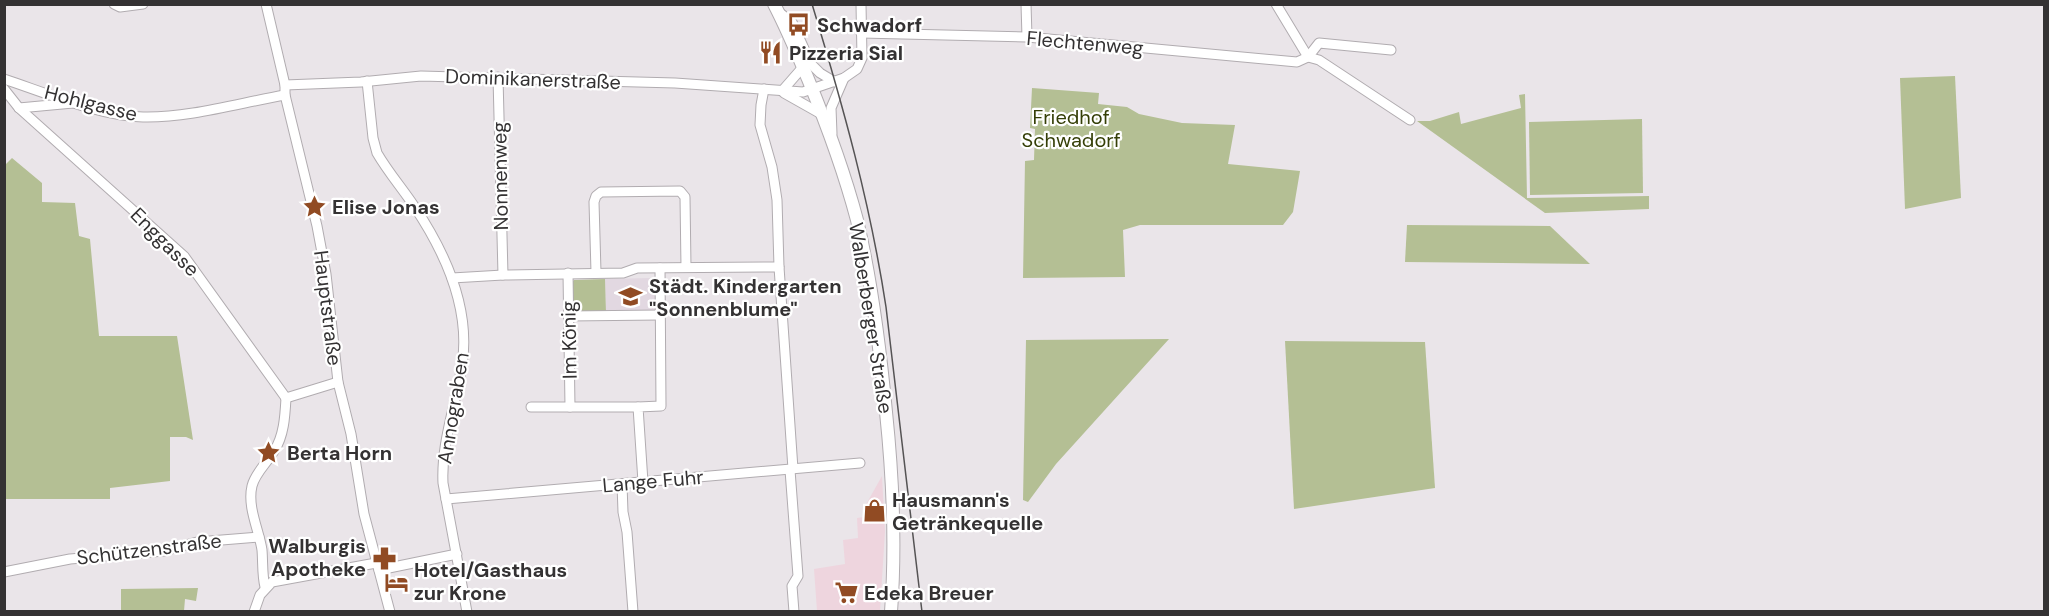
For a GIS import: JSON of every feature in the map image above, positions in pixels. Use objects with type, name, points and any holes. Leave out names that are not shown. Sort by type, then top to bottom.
[{"type":"main road","name":"Walberberger Straße","points":[[776,8],[812,89],[827,111],[832,139],[856,219],[868,272],[882,361],[894,509],[894,571],[891,612]]},
{"type":"street","points":[[114,4],[120,7],[143,4]]},
{"type":"street","name":"Hauptstraße","points":[[266,4],[285,85],[285,95],[317,226],[326,274],[338,382],[351,434],[364,514],[390,612]]},
{"type":"street","points":[[827,111],[844,78],[853,74],[860,65],[861,4]]},
{"type":"street","points":[[1026,4],[1027,37]]},
{"type":"street","points":[[1276,4],[1308,57],[1319,60],[1410,120]]},
{"type":"street","points":[[776,8],[792,22],[811,64],[835,82]]},
{"type":"street","name":"Flechtenweg","points":[[861,33],[1027,37],[1297,62],[1308,57]]},
{"type":"street","points":[[1308,57],[1320,43],[1391,50]]},
{"type":"street","points":[[782,91],[803,67]]},
{"type":"street","name":"Dominikanerstraße","points":[[285,85],[367,81],[402,76],[498,77],[675,83],[803,92],[844,78]]},
{"type":"street","name":"Nonnenweg","points":[[498,77],[503,275]]},
{"type":"street","name":"Hohlgasse","points":[[4,79],[121,114],[165,117],[285,95]]},
{"type":"street","name":"Annograben","points":[[367,81],[373,138],[377,153],[433,237],[459,297],[464,346],[442,458],[443,483],[467,612]]},
{"type":"street","name":"Enggasse","points":[[4,89],[19,108],[184,256],[286,398]]},
{"type":"street","points":[[764,89],[760,125],[772,167],[777,200],[798,576],[792,586],[794,612]]},
{"type":"street","name":"Dominikanerstraße","points":[[782,91],[827,111]]},
{"type":"street","points":[[19,108],[75,102]]},
{"type":"street","points":[[596,272],[594,202],[596,196],[601,192],[680,191],[685,197],[686,267]]},
{"type":"street","points":[[452,278],[623,273],[637,268],[779,267]]},
{"type":"street","points":[[568,316],[660,315],[660,268]]},
{"type":"street","name":"Im König","points":[[568,273],[570,407]]},
{"type":"street","name":"Im König","points":[[531,407],[661,406],[660,315]]},
{"type":"street","points":[[266,587],[251,500],[252,486],[258,472],[280,442],[286,398],[338,382]]},
{"type":"street","points":[[638,407],[643,482]]},
{"type":"street","name":"Lange Fuhr","points":[[446,499],[860,463]]},
{"type":"street","points":[[622,484],[622,512],[627,532],[633,612]]},
{"type":"street","name":"Schützenstraße","points":[[4,572],[70,559],[164,551],[197,542],[259,537]]},
{"type":"street","points":[[254,612],[260,595],[272,582],[457,554]]},
{"type":"shaded area","name":"Städt. Kindergarten \"Sonnenblume\"","points":[[651,278],[656,285],[656,311],[606,313],[605,279]]},
{"type":"shaded area","points":[[882,476],[885,531],[880,611],[817,611],[814,569],[845,564],[843,540],[858,538],[857,518],[864,517],[864,508]]},
{"type":"green space","points":[[1955,76],[1961,198],[1905,209],[1900,78]]},
{"type":"green space","name":"Friedhof Schwadorf","points":[[1032,88],[1099,93],[1098,104],[1127,107],[1139,114],[1182,123],[1235,125],[1228,164],[1300,171],[1293,212],[1283,225],[1140,225],[1123,230],[1125,277],[1023,278],[1025,161],[1034,160],[1035,129],[1030,128]]},
{"type":"green space","points":[[1525,94],[1527,198],[1649,196],[1649,209],[1545,213],[1417,121],[1430,121],[1459,112],[1461,124],[1521,108],[1519,95]]},
{"type":"green space","points":[[1642,119],[1643,193],[1530,195],[1529,122]]},
{"type":"green space","points":[[12,158],[42,183],[42,202],[75,203],[79,236],[90,239],[99,336],[177,336],[193,440],[186,437],[170,437],[170,481],[110,488],[110,499],[5,499],[4,166]]},
{"type":"green space","points":[[1407,225],[1550,226],[1590,264],[1405,262]]},
{"type":"green space","points":[[605,279],[606,313],[575,313],[572,311],[572,282],[574,280]]},
{"type":"green space","points":[[1169,339],[1056,464],[1028,502],[1023,500],[1026,340]]},
{"type":"green space","points":[[1285,341],[1425,342],[1435,488],[1294,509]]},
{"type":"green space","points":[[198,588],[196,601],[185,599],[184,611],[121,611],[121,589]]},
{"type":"tram line","points":[[812,4],[855,154],[879,268],[886,307],[922,612]]},
{"type":"place","name":"Schwadorf","points":[[799,25]]},
{"type":"place","name":"Pizzeria Sial","points":[[771,53]]},
{"type":"place","name":"Elise Jonas","points":[[314,207]]},
{"type":"place","name":"Städt. Kindergarten \"Sonnenblume\"","points":[[631,297]]},
{"type":"place","name":"Berta Horn","points":[[269,453]]},
{"type":"place","name":"Hausmann's Getränkequelle","points":[[874,511]]},
{"type":"place","name":"Walburgis Apotheke","points":[[384,558]]},
{"type":"place","name":"Hotel/Gasthaus zur Krone","points":[[396,582]]},
{"type":"place","name":"Edeka Breuer","points":[[846,593]]}]
